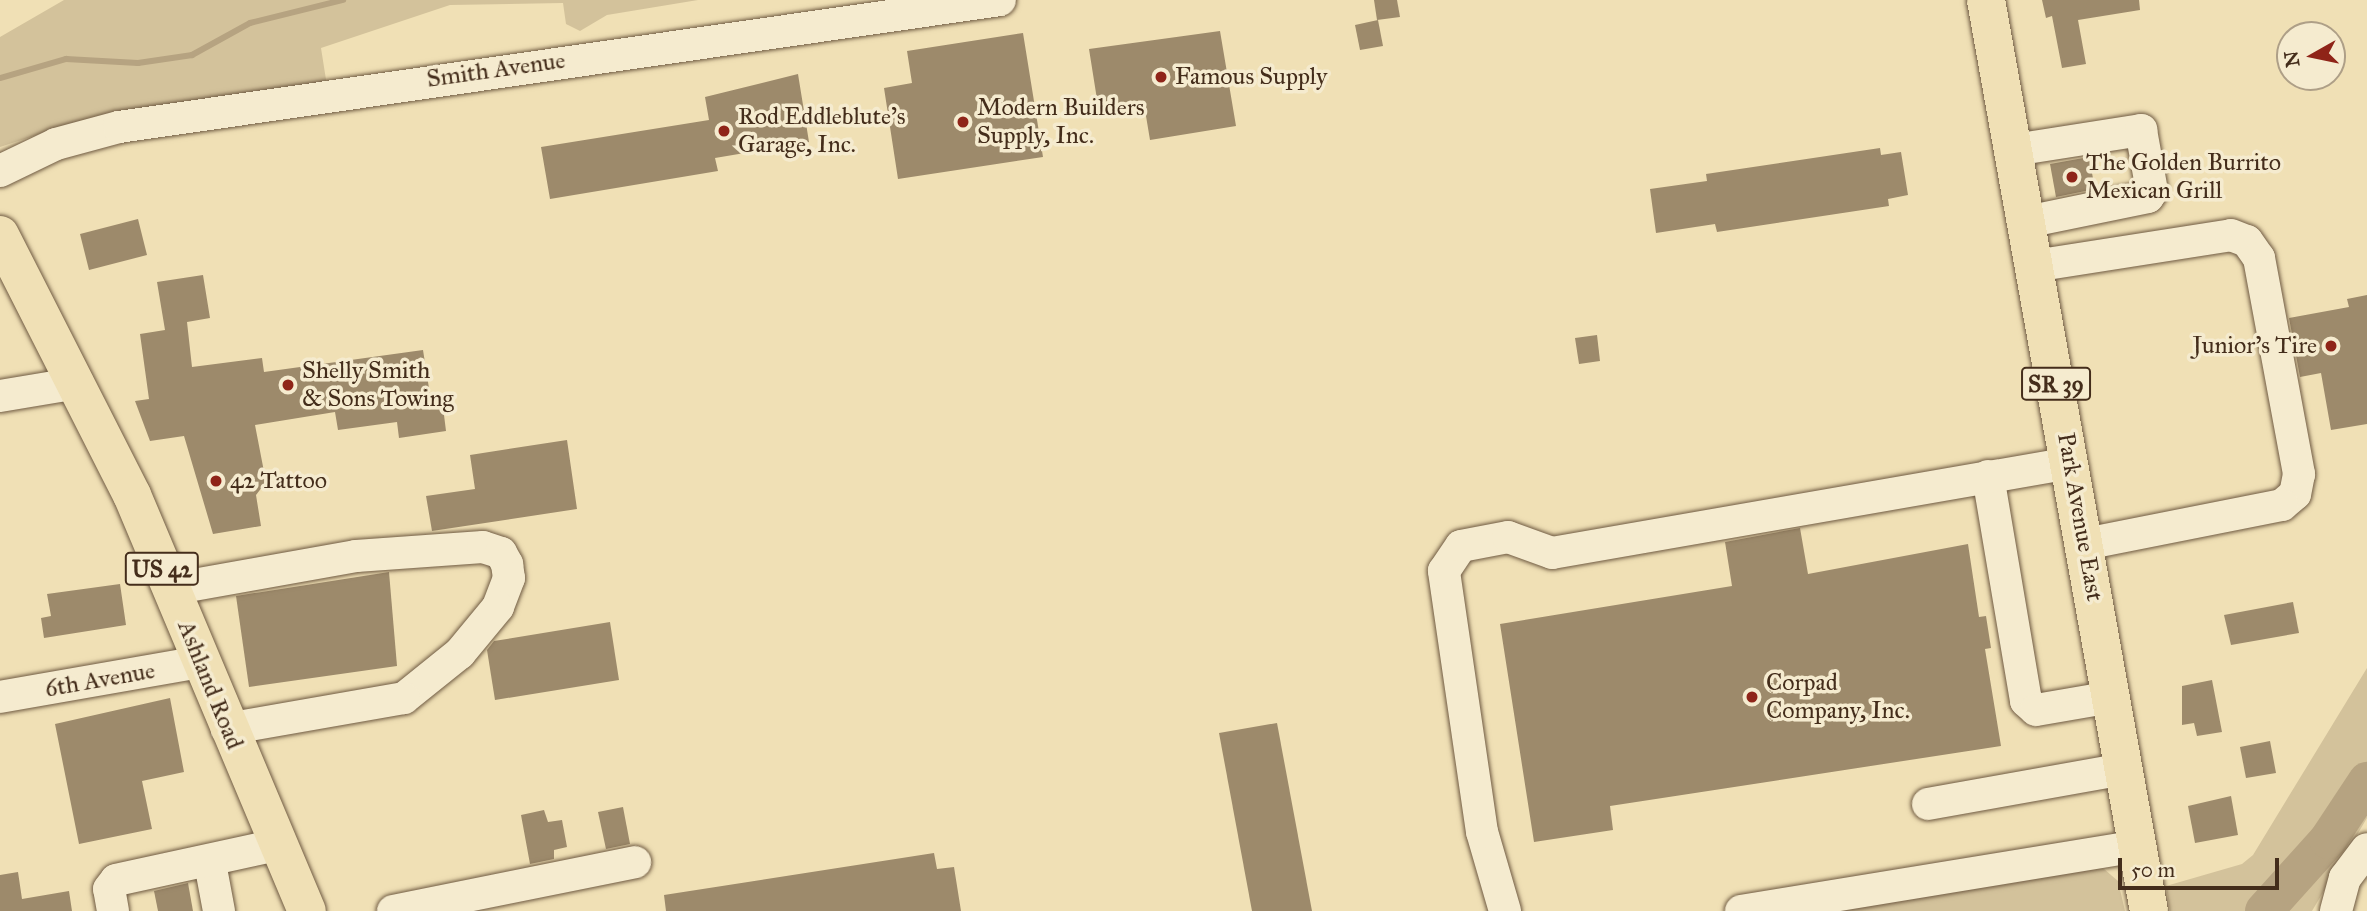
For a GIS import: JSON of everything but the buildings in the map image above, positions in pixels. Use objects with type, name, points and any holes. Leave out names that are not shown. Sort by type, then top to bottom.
[{"type":"main road","name":"Park Avenue East","points":[[1986,0],[2148,901]]},
{"type":"main road","name":"Ashland Road","points":[[0,235],[78,383],[171,589],[227,729],[307,911]]},
{"type":"street","name":"Smith Avenue","points":[[0,171],[56,144],[119,127],[1000,0]]},
{"type":"street","points":[[2015,158],[2136,127],[2143,142],[2152,191],[2148,197],[2025,215]]},
{"type":"street","points":[[2034,266],[2231,235],[2247,241],[2259,258],[2299,474],[2295,494],[2282,505],[2085,544]]},
{"type":"street","points":[[0,397],[78,383]]},
{"type":"street","points":[[1504,911],[1482,832],[1444,571],[1461,547],[1507,537],[1552,553],[2070,463]]},
{"type":"street","points":[[1988,477],[2026,701],[2036,710],[2112,697]]},
{"type":"street","points":[[171,589],[356,556],[483,547],[501,553],[507,564],[509,578],[498,607],[460,653],[404,698],[227,729]]},
{"type":"street","name":"6th Avenue","points":[[0,697],[200,662]]},
{"type":"street","points":[[1928,804],[2125,769]]},
{"type":"street","points":[[113,911],[109,889],[116,880],[210,863],[277,845]]},
{"type":"street","points":[[1741,911],[2138,846]]},
{"type":"street","points":[[2336,911],[2345,878],[2367,849]]},
{"type":"street","points":[[393,911],[635,862]]},
{"type":"street","points":[[210,863],[219,911]]},
{"type":"shaded area","points":[[64,0],[698,0],[607,15],[580,31],[566,24],[563,3],[450,5],[321,48],[327,86],[55,129],[0,147],[0,37]]},
{"type":"shaded area","points":[[2367,668],[2367,818],[2312,911],[2170,911],[2166,886],[2242,864],[2253,855]]},
{"type":"shaded area","points":[[2084,863],[2104,869],[2118,881],[2125,911],[1802,911]]},
{"type":"waterway","points":[[0,78],[66,59],[138,63],[192,55],[250,23],[343,0]]},
{"type":"waterway","points":[[2264,911],[2328,840],[2367,781]]},
{"type":"place","name":"Famous Supply","points":[[1161,77]]},
{"type":"place","name":"Modern Builders Supply, Inc.","points":[[963,122]]},
{"type":"place","name":"Rod Eddleblute's Garage, Inc.","points":[[724,131]]},
{"type":"place","name":"The Golden Burrito Mexican Grill","points":[[2072,177]]},
{"type":"place","name":"Junior's Tire","points":[[2331,346]]},
{"type":"place","name":"Shelly Smith & Sons Towing","points":[[288,385]]},
{"type":"place","name":"42 Tattoo","points":[[216,481]]},
{"type":"place","name":"Corpad Company, Inc.","points":[[1752,697]]}]
